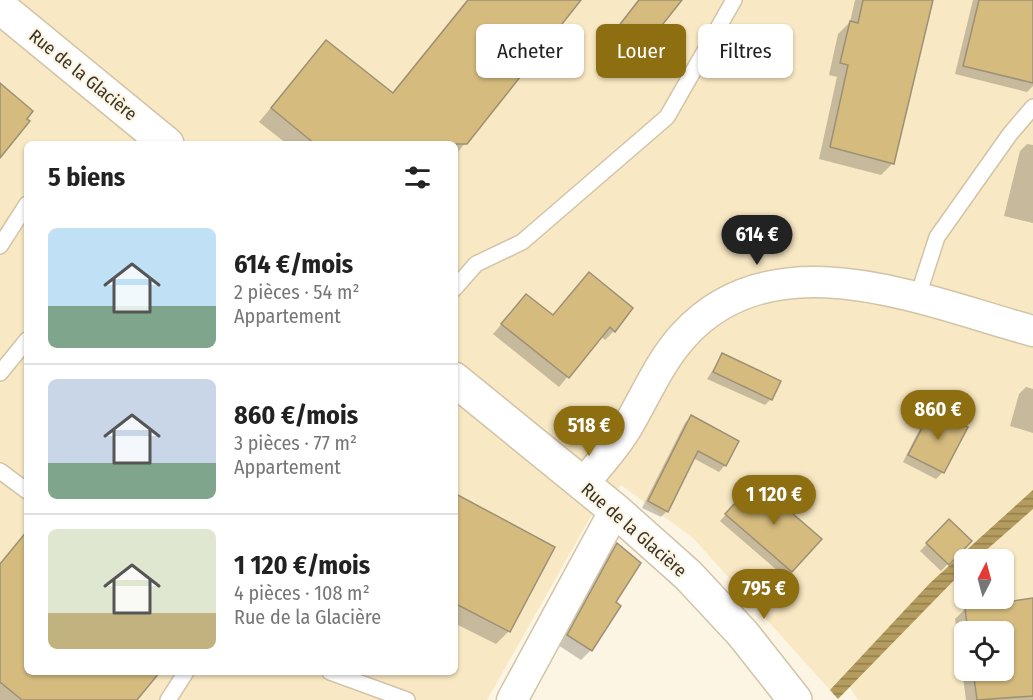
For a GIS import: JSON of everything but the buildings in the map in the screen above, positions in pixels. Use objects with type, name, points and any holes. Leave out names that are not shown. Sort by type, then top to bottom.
[{"type":"street","name":"Rue de la Glacière","points":[[0,7],[163,141]]},
{"type":"street","points":[[582,485],[617,442],[651,381],[683,336],[701,317],[725,303],[752,292],[812,280],[870,286],[1033,330]]},
{"type":"street","name":"Rue de la Glacière","points":[[458,382],[615,510],[688,575],[742,634],[795,700]]},
{"type":"street","points":[[512,700],[615,510]]},
{"type":"lane","points":[[458,284],[476,264],[522,242],[668,117],[734,0]]},
{"type":"lane","points":[[917,299],[937,237],[1010,134],[1033,107]]},
{"type":"lane","points":[[0,246],[24,209]]},
{"type":"lane","points":[[0,373],[24,344]]},
{"type":"lane","points":[[0,471],[24,489]]},
{"type":"lane","points":[[168,700],[184,675]]},
{"type":"lane","points":[[338,675],[407,700]]},
{"type":"shaded area","points":[[0,0],[1033,0],[1033,700],[858,700],[850,687],[838,699],[693,538],[621,485],[591,516],[487,700],[0,700]]},
{"type":"shaded area","points":[[1033,490],[1033,509],[987,549],[968,549]]},
{"type":"shaded area","points":[[954,561],[954,580],[838,699],[830,690],[930,583]]}]
